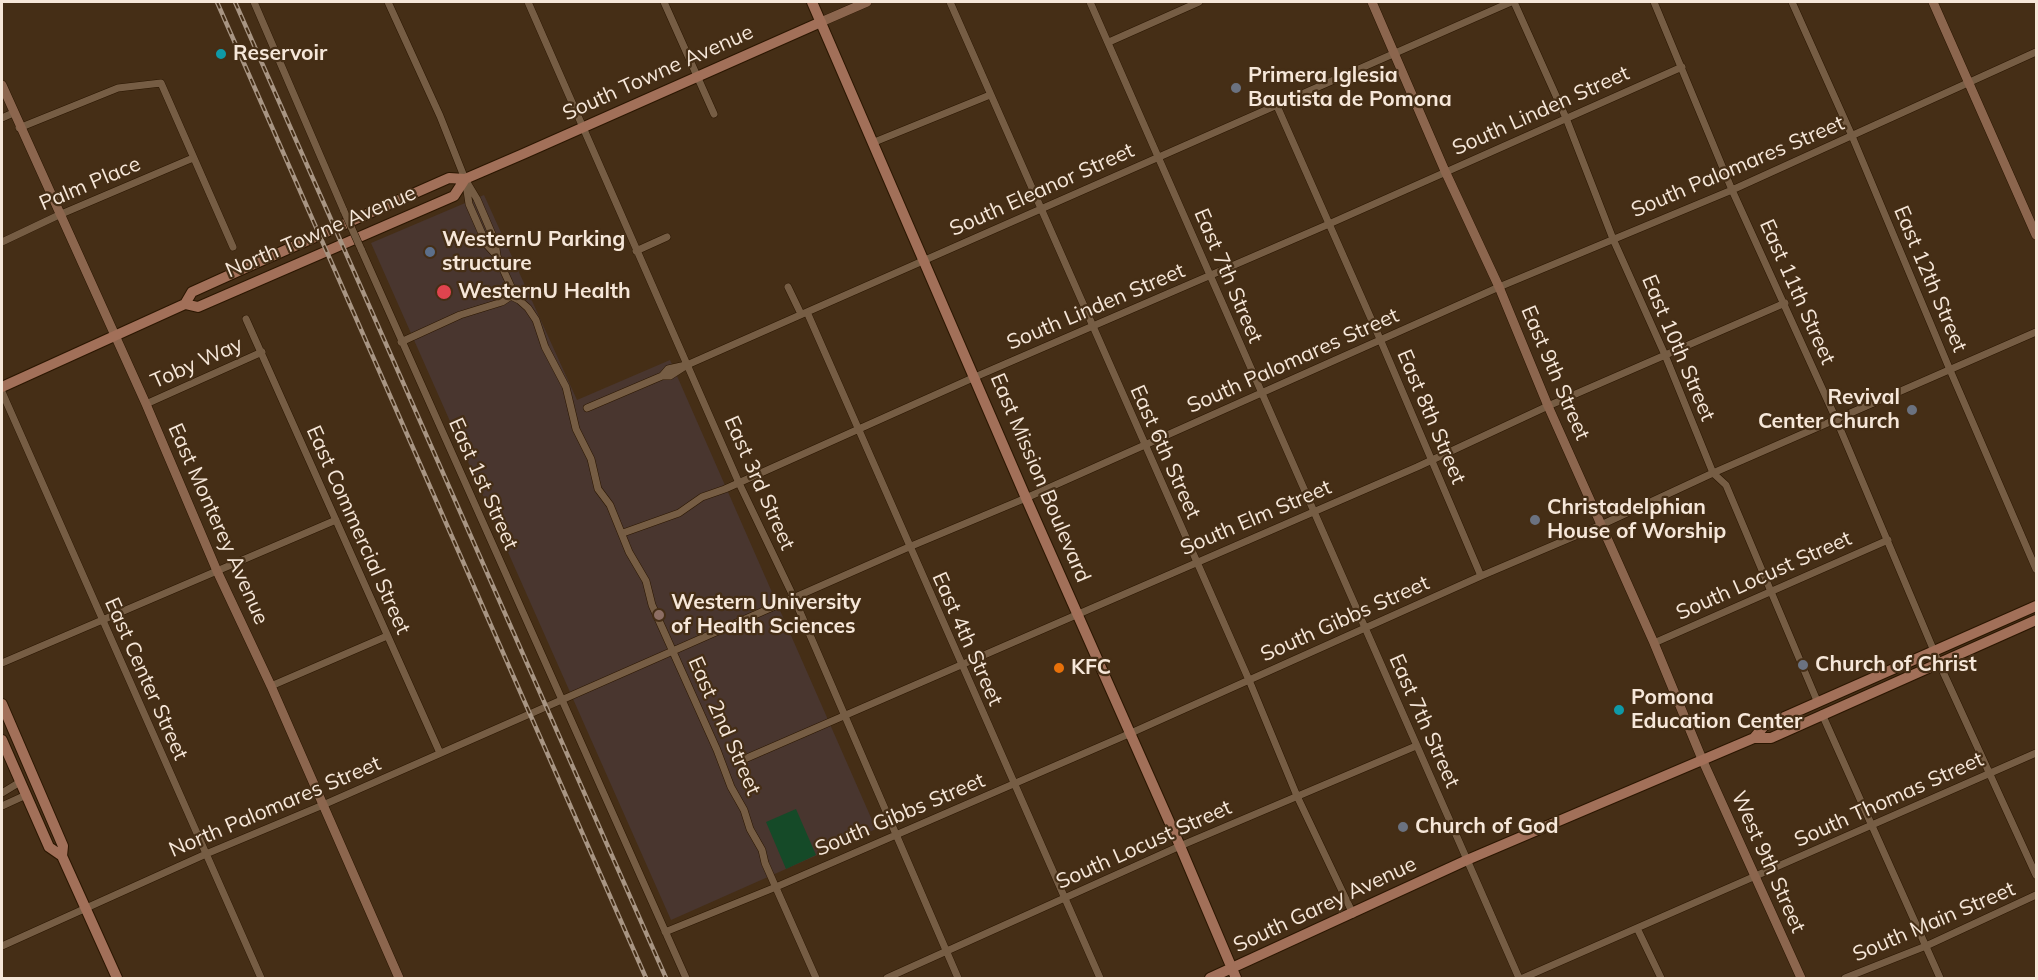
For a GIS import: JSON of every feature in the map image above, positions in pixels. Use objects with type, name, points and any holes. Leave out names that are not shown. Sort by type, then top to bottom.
[{"type":"main road","name":"East Mission Boulevard","points":[[812,2],[1234,974]]},
{"type":"main road","name":"South Towne Avenue","points":[[465,179],[821,22]]},
{"type":"main road","name":"North Towne Avenue","points":[[2,387],[185,304],[192,292],[254,264],[449,178],[465,179],[454,196],[198,307],[185,304]]},
{"type":"main road","name":"South Garey Avenue","points":[[1754,738],[1764,726],[2037,606]]},
{"type":"main road","name":"South Garey Avenue","points":[[1210,978],[1234,974],[1467,860],[1754,738],[1771,738],[2037,620]]},
{"type":"main road","points":[[2,704],[63,846],[62,856],[117,978]]},
{"type":"main road","points":[[2,740],[48,847],[62,856]]},
{"type":"street","name":"East 1st Street","points":[[254,2],[401,342],[686,978]]},
{"type":"street","points":[[388,2],[440,116],[465,179],[477,199],[495,241],[497,256],[512,289],[512,296],[502,302],[460,315],[401,342]]},
{"type":"street","name":"East 3rd Street","points":[[528,2],[687,365],[794,598],[958,978]]},
{"type":"street","points":[[664,2],[714,114]]},
{"type":"street","name":"South Towne Avenue","points":[[821,22],[867,2]]},
{"type":"street","name":"East 6th Street","points":[[950,2],[1249,680],[1297,796],[1353,914]]},
{"type":"street","name":"East 7th Street","points":[[1090,2],[1519,978]]},
{"type":"street","points":[[1108,42],[1199,2]]},
{"type":"street","name":"East 9th Street","points":[[1372,2],[1445,171],[1499,287],[1548,406],[1654,643],[1702,759]]},
{"type":"street","name":"South Eleanor Street","points":[[587,408],[662,376],[674,366],[687,365],[1158,156],[1277,106],[1394,52],[1513,2]]},
{"type":"street","name":"East 10th Street","points":[[1513,2],[1566,118],[1613,239],[1665,355],[1713,473],[1726,486],[1818,703]]},
{"type":"street","name":"East 11th Street","points":[[1654,2],[1732,190],[1836,419],[1934,652],[2037,875]]},
{"type":"street","name":"East 12th Street","points":[[1792,2],[1852,136],[1950,370],[2037,569]]},
{"type":"street","points":[[1933,2],[2037,235]]},
{"type":"street","name":"South Palomares Street","points":[[562,700],[1145,446],[1499,287],[1732,190],[2037,52]]},
{"type":"street","name":"South Linden Street","points":[[623,533],[679,513],[702,497],[740,483],[975,377],[1329,224],[1682,67]]},
{"type":"street","points":[[19,128],[118,88],[161,83],[233,248]]},
{"type":"street","name":"East Monterey Avenue","points":[[2,85],[19,128],[146,404],[217,571],[271,686],[399,978]]},
{"type":"street","points":[[872,143],[990,95]]},
{"type":"street","name":"East 8th Street","points":[[1277,106],[1481,576]]},
{"type":"street","points":[[2,118],[13,113]]},
{"type":"street","name":"Palm Place","points":[[2,242],[193,158]]},
{"type":"street","points":[[636,250],[667,237]]},
{"type":"street","name":"East 4th Street","points":[[788,287],[804,313],[859,430],[1100,978]]},
{"type":"street","name":"East 2nd Street","points":[[512,296],[528,308],[536,320],[545,347],[566,387],[576,429],[591,459],[598,489],[610,506],[629,552],[646,581],[652,605],[717,750],[731,787],[762,850],[765,863],[816,978]]},
{"type":"street","name":"South Elm Street","points":[[740,761],[1078,615],[1785,303]]},
{"type":"street","name":"East Commercial Street","points":[[246,319],[440,753]]},
{"type":"street","name":"South Gibbs Street","points":[[665,932],[776,887],[1131,733],[1713,473],[2037,332]]},
{"type":"street","name":"Toby Way","points":[[146,404],[262,352]]},
{"type":"street","name":"East Center Street","points":[[2,392],[261,978]]},
{"type":"street","points":[[2,663],[336,520]]},
{"type":"street","name":"South Locust Street","points":[[1654,643],[1888,540]]},
{"type":"street","points":[[271,686],[387,636]]},
{"type":"street","name":"North Palomares Street","points":[[2,946],[206,854],[562,700]]},
{"type":"street","points":[[1822,714],[1941,978]]},
{"type":"street","name":"South Locust Street","points":[[887,978],[1180,846],[1416,746]]},
{"type":"street","name":"South Thomas Street","points":[[1523,978],[2037,753]]},
{"type":"street","name":"West 9th Street","points":[[1702,759],[1801,978]]},
{"type":"street","points":[[2,792],[20,782]]},
{"type":"street","points":[[2,806],[26,795]]},
{"type":"street","name":"South Main Street","points":[[1845,978],[1926,946],[2037,896]]},
{"type":"street","points":[[1637,928],[1661,978]]},
{"type":"shaded area","name":"Western University of Health Sciences","points":[[484,195],[577,400],[670,360],[876,829],[671,920],[371,243]]},
{"type":"green space","points":[[796,809],[816,855],[786,869],[766,822]]},
{"type":"railway","points":[[217,2],[646,978]]},
{"type":"railway","points":[[235,2],[666,978]]},
{"type":"place","name":"Reservoir","points":[[221,54]]},
{"type":"place","name":"Primera Iglesia Bautista de Pomona","points":[[1236,88]]},
{"type":"place","name":"WesternU Parking structure","points":[[430,252]]},
{"type":"place","name":"WesternU Health","points":[[444,292]]},
{"type":"place","name":"Revival Center Church","points":[[1912,410]]},
{"type":"place","name":"Christadelphian House of Worship","points":[[1535,520]]},
{"type":"place","name":"Western University of Health Sciences","points":[[659,615]]},
{"type":"place","name":"Church of Christ","points":[[1803,665]]},
{"type":"place","name":"KFC","points":[[1059,668]]},
{"type":"place","name":"Pomona Education Center","points":[[1619,710]]},
{"type":"place","name":"Church of God","points":[[1403,827]]}]
